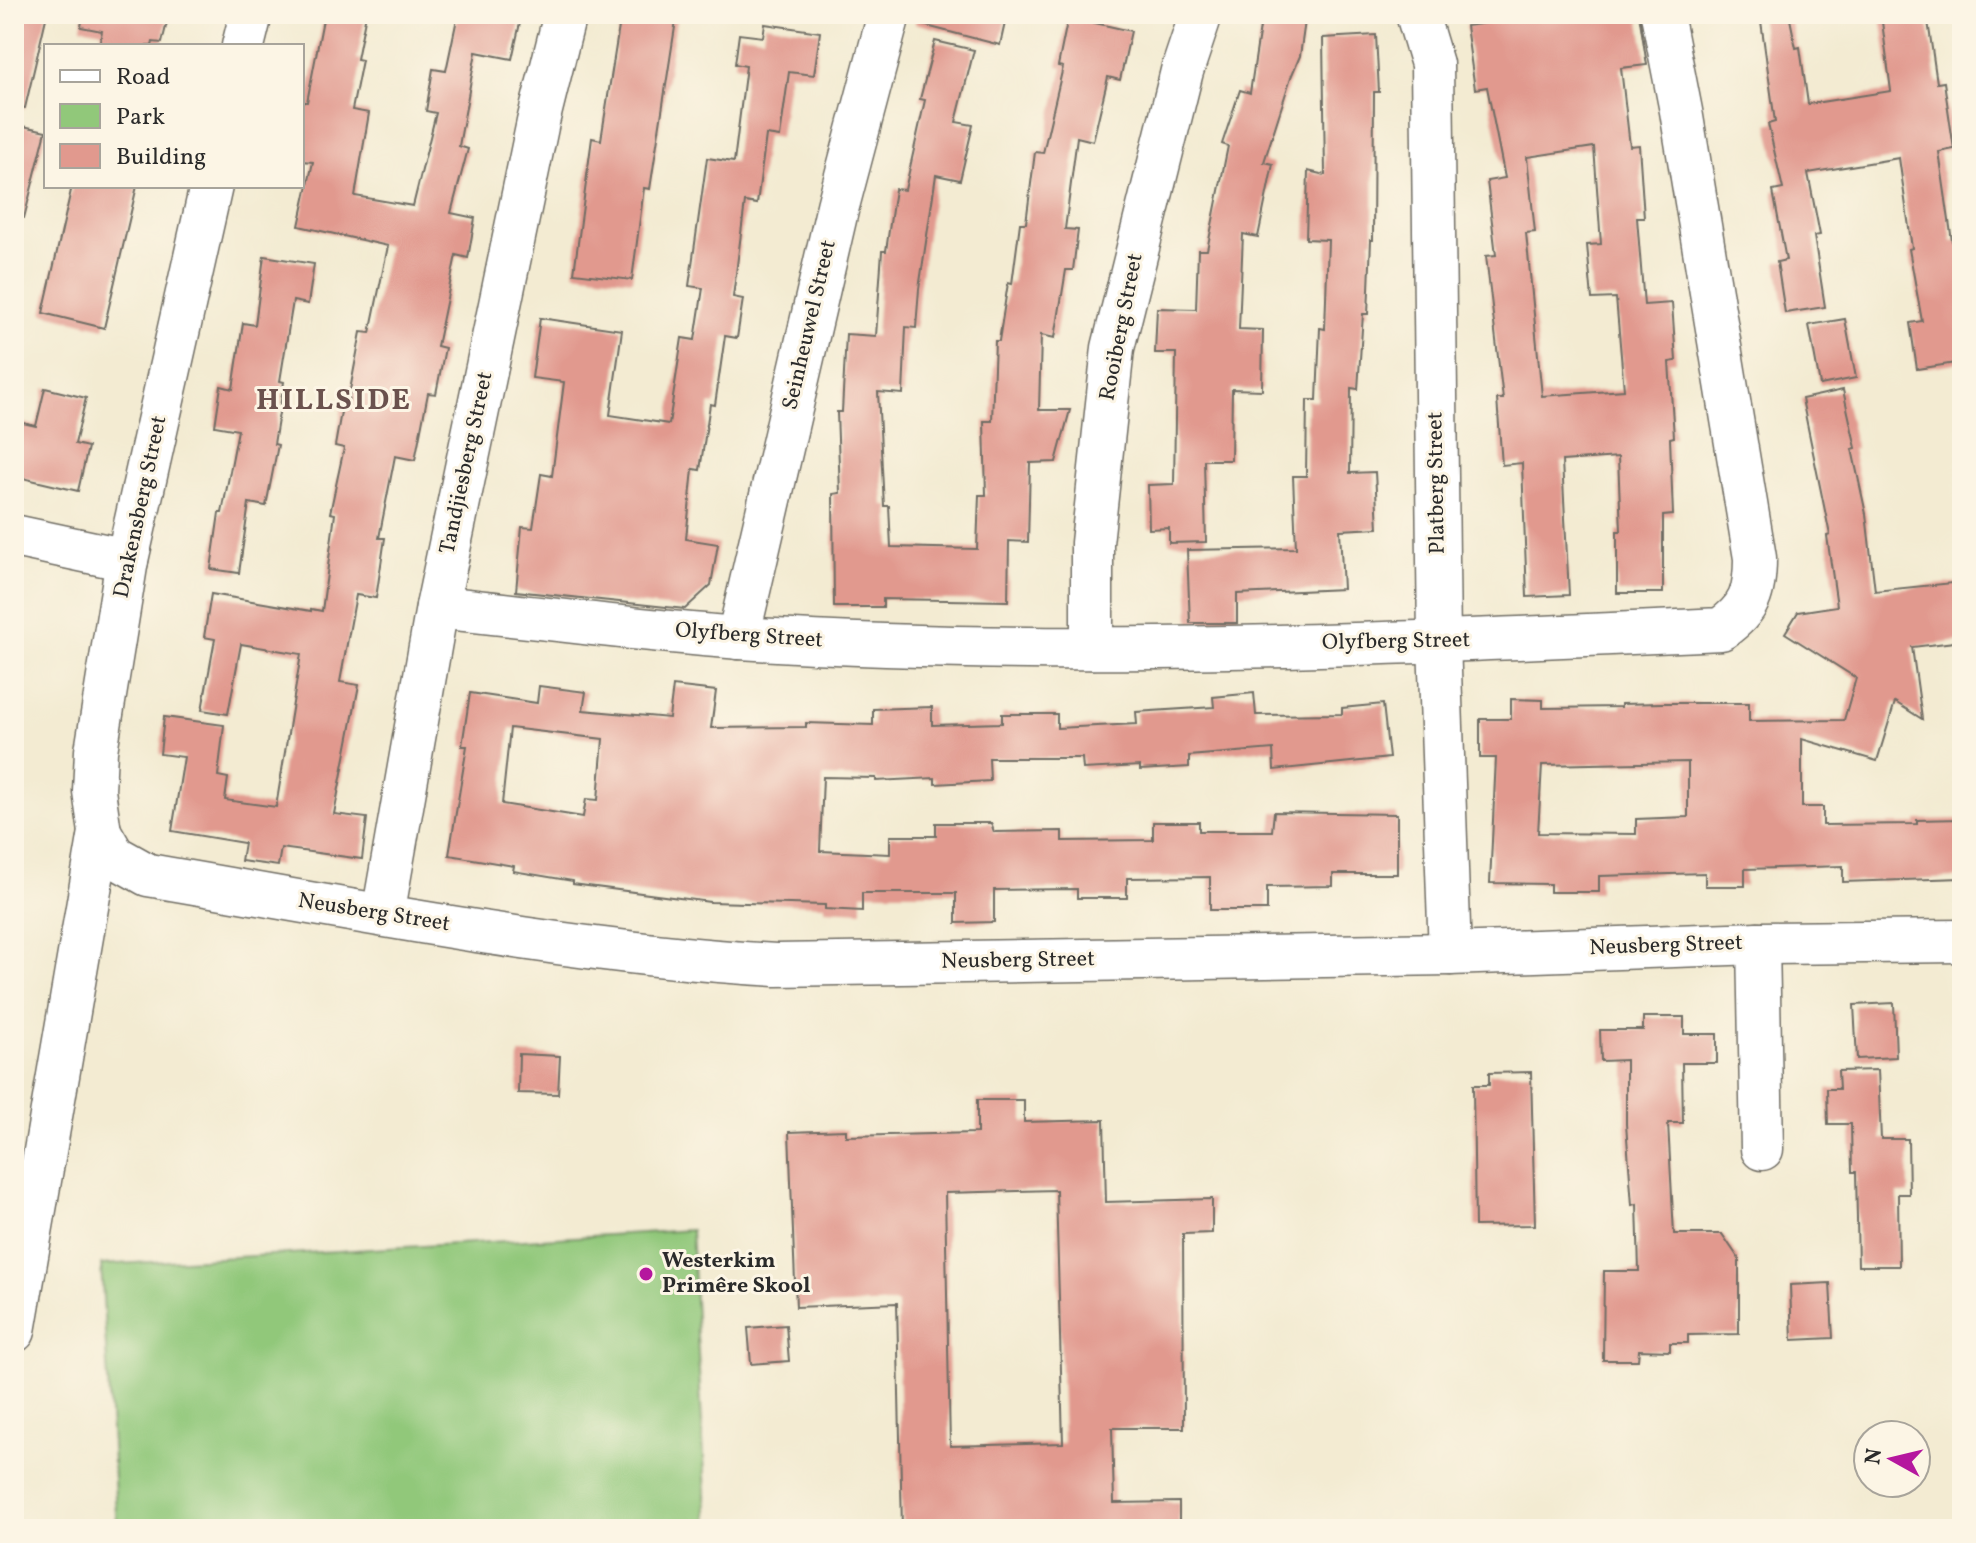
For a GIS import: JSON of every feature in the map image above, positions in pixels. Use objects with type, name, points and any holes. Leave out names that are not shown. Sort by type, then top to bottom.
[{"type":"street","points":[[244,44],[251,14]]},
{"type":"street","name":"Tandjiesberg Street","points":[[383,915],[437,607],[538,122],[565,14]]},
{"type":"street","name":"Seinheuwel Street","points":[[738,638],[838,206],[889,14]]},
{"type":"street","name":"Rooiberg Street","points":[[1092,648],[1092,543],[1113,348],[1182,71],[1201,14]]},
{"type":"street","name":"Platberg Street","points":[[1417,14],[1432,64],[1439,642],[1450,954]]},
{"type":"street","name":"Olyfberg Street","points":[[437,607],[738,638],[927,646],[1092,648],[1439,642],[1721,629],[1738,617],[1749,599],[1755,581],[1755,558],[1662,14]]},
{"type":"street","name":"Drakensberg Street","points":[[100,832],[94,791],[96,751],[127,560],[211,188]]},
{"type":"street","points":[[14,536],[127,560]]},
{"type":"street","points":[[14,1331],[100,832]]},
{"type":"street","name":"Neusberg Street","points":[[100,832],[114,856],[148,875],[383,915],[681,960],[776,965],[1450,954],[1758,943],[1962,941]]},
{"type":"street","points":[[1758,943],[1762,1149]]},
{"type":"green space","points":[[691,1230],[708,1529],[117,1529],[101,1265]]},
{"type":"building","points":[[14,14],[47,14],[25,108],[14,107]]},
{"type":"building","points":[[83,14],[169,14],[162,43],[99,44],[102,31],[81,27]]},
{"type":"building","points":[[324,14],[366,14],[357,59],[362,60],[352,110],[369,113],[355,196],[413,206],[436,113],[426,111],[433,69],[446,71],[458,14],[522,14],[512,59],[476,52],[459,146],[468,149],[451,213],[475,218],[468,258],[456,255],[437,346],[445,348],[436,394],[428,393],[415,460],[395,456],[379,538],[385,538],[376,598],[356,595],[340,682],[359,685],[334,814],[367,818],[362,859],[281,848],[278,866],[241,861],[244,843],[172,831],[184,757],[160,754],[164,717],[224,725],[218,776],[228,778],[225,800],[276,807],[301,654],[241,644],[228,714],[202,710],[215,639],[204,637],[211,594],[322,611],[335,514],[330,513],[344,448],[335,446],[342,406],[347,406],[361,332],[370,333],[388,246],[299,226],[313,162],[304,161],[304,102],[307,102]]},
{"type":"building","points":[[621,14],[677,14],[650,189],[644,188],[632,280],[574,273],[592,138],[601,140]]},
{"type":"building","points":[[917,14],[1007,14],[1000,45],[915,23]]},
{"type":"building","points":[[1262,14],[1306,14],[1300,56],[1264,162],[1273,164],[1258,237],[1243,234],[1239,329],[1263,330],[1262,390],[1232,389],[1231,460],[1204,460],[1206,542],[1169,543],[1169,528],[1149,529],[1148,485],[1174,484],[1176,353],[1155,353],[1157,308],[1196,309],[1198,250],[1207,250],[1228,146],[1222,144],[1240,90],[1250,93]]},
{"type":"building","points":[[1550,14],[1552,17],[1639,14],[1647,65],[1621,68],[1630,146],[1639,145],[1644,218],[1637,218],[1644,305],[1672,303],[1676,361],[1669,362],[1674,437],[1670,438],[1673,515],[1663,516],[1663,593],[1617,593],[1617,531],[1621,531],[1618,457],[1562,461],[1569,595],[1527,597],[1522,463],[1502,465],[1497,399],[1503,399],[1486,256],[1496,255],[1487,181],[1505,178],[1487,87],[1475,89],[1466,26]],"holes":[[[1594,147],[1601,244],[1587,245],[1592,299],[1616,298],[1624,390],[1542,396],[1526,233],[1535,232],[1527,157]]]},
{"type":"building","points":[[1760,14],[1789,14],[1796,48],[1800,47],[1808,104],[1891,91],[1881,14],[1927,14],[1937,83],[1944,82],[1954,149],[1939,152],[1952,241],[1962,239],[1962,362],[1917,369],[1910,323],[1922,321],[1909,249],[1912,248],[1899,158],[1808,173],[1820,235],[1814,236],[1825,307],[1785,313],[1777,262],[1786,260],[1773,191],[1783,189],[1768,124],[1775,122]]},
{"type":"building","points":[[1068,17],[1131,31],[1120,80],[1108,77],[1093,141],[1077,137],[1065,229],[1078,230],[1073,270],[1066,270],[1055,338],[1041,335],[1039,410],[1070,410],[1056,462],[1030,463],[1028,542],[1009,541],[1008,601],[883,599],[883,607],[834,607],[833,494],[840,493],[837,412],[842,412],[846,334],[876,336],[882,251],[886,251],[895,189],[905,190],[925,100],[920,99],[935,41],[974,50],[956,122],[973,125],[960,180],[936,175],[916,328],[906,327],[903,394],[878,392],[884,506],[889,506],[891,547],[977,549],[979,495],[986,495],[984,421],[992,421],[995,341],[999,341],[1008,283],[1012,284],[1020,223],[1026,223],[1035,152],[1043,153],[1063,67],[1058,66]]},
{"type":"building","points":[[765,24],[820,32],[814,75],[789,72],[780,137],[766,135],[757,204],[745,202],[733,297],[743,299],[737,338],[725,336],[715,405],[710,404],[700,470],[693,469],[686,539],[718,544],[711,585],[685,609],[516,591],[522,527],[533,528],[541,474],[552,476],[564,382],[532,378],[540,318],[622,330],[610,415],[669,424],[682,338],[695,340],[703,288],[689,286],[707,158],[734,162],[746,66],[735,64],[739,34],[763,37]]},
{"type":"building","points":[[1376,35],[1379,92],[1374,92],[1373,240],[1368,314],[1363,314],[1358,389],[1351,388],[1350,473],[1375,472],[1378,528],[1340,530],[1343,589],[1237,594],[1237,623],[1190,623],[1187,550],[1296,548],[1293,476],[1306,476],[1307,400],[1317,400],[1320,328],[1325,329],[1328,240],[1306,239],[1308,171],[1325,175],[1323,38]]},
{"type":"building","points":[[14,124],[44,131],[44,139],[24,218],[14,217]]},
{"type":"building","points":[[72,188],[137,188],[104,328],[43,313]]},
{"type":"building","points":[[264,256],[314,264],[308,304],[293,301],[280,381],[284,382],[274,444],[278,445],[266,506],[249,503],[239,573],[211,569],[219,513],[222,513],[238,430],[215,426],[221,386],[233,389],[243,323],[255,325]]},
{"type":"building","points":[[1845,319],[1856,378],[1820,385],[1809,325]]},
{"type":"building","points":[[45,388],[86,398],[75,444],[88,447],[78,491],[14,476],[14,421],[36,426]]},
{"type":"building","points":[[1843,390],[1856,448],[1852,449],[1866,514],[1875,591],[1962,582],[1962,641],[1912,647],[1922,719],[1895,702],[1877,761],[1802,739],[1802,807],[1823,807],[1823,825],[1917,824],[1917,820],[1962,819],[1962,878],[1843,882],[1843,866],[1745,869],[1745,886],[1705,886],[1705,873],[1599,876],[1599,892],[1550,892],[1550,884],[1490,883],[1496,758],[1480,758],[1480,719],[1511,719],[1511,699],[1543,700],[1543,708],[1749,703],[1749,721],[1844,720],[1856,678],[1785,633],[1798,612],[1837,606],[1827,536],[1830,535],[1802,399]],"holes":[[[1688,762],[1688,817],[1636,819],[1636,834],[1538,833],[1542,765]]]},
{"type":"building","points":[[539,686],[586,692],[583,710],[669,718],[673,686],[716,691],[711,728],[806,727],[806,723],[873,725],[873,709],[932,707],[932,725],[1002,723],[1002,714],[1057,714],[1057,728],[1137,724],[1136,712],[1214,707],[1213,697],[1254,693],[1256,715],[1342,714],[1342,708],[1383,704],[1389,758],[1274,770],[1273,749],[1189,756],[1189,767],[1140,770],[1140,766],[1083,769],[1082,758],[989,758],[990,781],[935,784],[935,778],[876,781],[876,778],[823,777],[820,851],[890,854],[890,836],[936,836],[936,823],[991,823],[994,832],[1062,831],[1062,841],[1153,840],[1153,822],[1199,822],[1199,831],[1272,831],[1274,812],[1397,814],[1397,874],[1333,874],[1333,886],[1267,887],[1267,910],[1210,910],[1210,877],[1127,878],[1127,898],[1077,898],[1077,889],[994,890],[994,922],[956,923],[956,893],[862,893],[862,911],[825,909],[825,905],[710,902],[573,884],[573,881],[513,871],[514,866],[449,855],[467,746],[462,746],[470,693],[537,703]],"holes":[[[510,728],[603,739],[598,800],[586,799],[583,817],[502,804]]]},
{"type":"building","points":[[1894,1003],[1896,1057],[1857,1059],[1854,1005]]},
{"type":"building","points":[[1643,1017],[1684,1017],[1684,1034],[1717,1034],[1717,1063],[1682,1063],[1683,1123],[1668,1123],[1674,1234],[1722,1234],[1739,1259],[1739,1334],[1688,1335],[1688,1343],[1670,1343],[1670,1351],[1639,1350],[1638,1360],[1603,1360],[1604,1271],[1639,1271],[1637,1204],[1632,1205],[1626,1124],[1626,1060],[1601,1061],[1600,1030],[1643,1030]]},
{"type":"building","points":[[519,1054],[560,1056],[558,1094],[518,1093]]},
{"type":"building","points":[[1878,1070],[1881,1139],[1908,1139],[1909,1194],[1898,1194],[1899,1266],[1858,1266],[1856,1172],[1852,1172],[1851,1124],[1828,1124],[1827,1089],[1839,1089],[1838,1071]]},
{"type":"building","points":[[1531,1072],[1535,1225],[1475,1226],[1473,1085],[1489,1085],[1489,1073]]},
{"type":"building","points":[[977,1100],[1024,1100],[1024,1122],[1104,1120],[1106,1202],[1212,1199],[1212,1233],[1183,1234],[1184,1428],[1112,1428],[1114,1503],[1179,1502],[1179,1529],[902,1529],[897,1303],[796,1307],[789,1132],[846,1130],[846,1136],[977,1133]],"holes":[[[1056,1190],[1063,1443],[950,1446],[945,1193]]]},
{"type":"building","points":[[1830,1283],[1833,1338],[1792,1340],[1790,1285]]},
{"type":"building","points":[[786,1325],[789,1361],[751,1364],[748,1328]]},
{"type":"place","name":"Westerkim Primêre Skool","points":[[646,1274]]},
{"type":"district","name":"HILLSIDE","points":[[334,401]]}]
